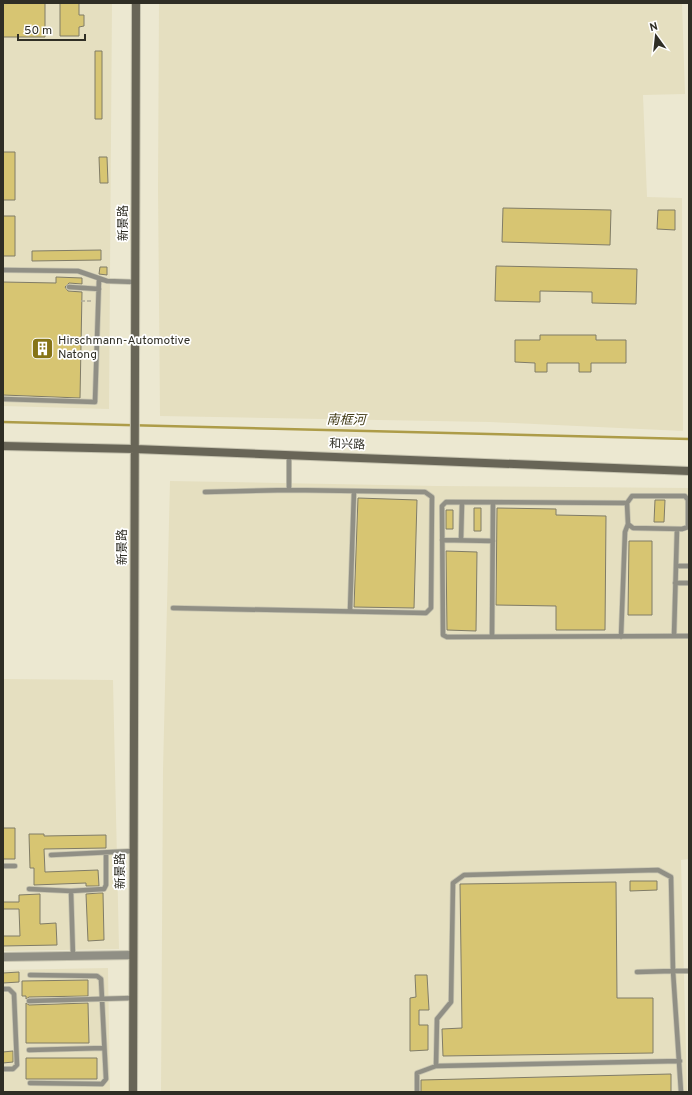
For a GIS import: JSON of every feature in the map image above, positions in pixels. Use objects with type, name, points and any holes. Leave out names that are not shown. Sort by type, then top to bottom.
[{"type":"street","name":"新景路","points":[[133,1092],[136,3]]},
{"type":"street","name":"和兴路","points":[[3,446],[135,449],[689,470]]},
{"type":"street","points":[[3,957],[133,955]]},
{"type":"lane","points":[[3,270],[78,271],[99,279],[136,282]]},
{"type":"lane","points":[[3,399],[95,402],[99,279]]},
{"type":"lane","points":[[69,288],[99,289]]},
{"type":"lane","points":[[289,455],[289,490]]},
{"type":"lane","points":[[172,608],[426,613],[431,608],[432,497],[425,492],[289,490],[205,492]]},
{"type":"lane","points":[[350,612],[354,491]]},
{"type":"lane","points":[[621,637],[625,532],[628,524],[627,503],[632,496],[685,496],[688,500],[688,527],[677,529],[633,528],[628,524]]},
{"type":"lane","points":[[627,503],[446,502],[442,506],[443,635],[447,637],[689,636]]},
{"type":"lane","points":[[461,540],[462,503]]},
{"type":"lane","points":[[492,637],[493,503]]},
{"type":"lane","points":[[674,636],[677,529]]},
{"type":"lane","points":[[442,540],[493,540]]},
{"type":"lane","points":[[676,566],[689,566]]},
{"type":"lane","points":[[675,583],[689,583]]},
{"type":"lane","points":[[52,855],[133,851]]},
{"type":"lane","points":[[29,889],[71,891],[104,889],[106,885],[106,853]]},
{"type":"lane","points":[[3,866],[15,866]]},
{"type":"lane","points":[[436,1066],[437,1019],[451,1002],[453,883],[464,875],[658,870],[671,877],[673,971],[681,1092]]},
{"type":"lane","points":[[71,891],[73,956]]},
{"type":"lane","points":[[637,972],[689,971]]},
{"type":"lane","points":[[30,975],[97,976],[100,979],[106,1079],[102,1084],[30,1083]]},
{"type":"lane","points":[[3,989],[9,989],[14,994],[17,1065],[13,1069],[3,1069]]},
{"type":"lane","points":[[29,1001],[133,998]]},
{"type":"lane","points":[[29,1050],[104,1048]]},
{"type":"lane","points":[[417,1092],[417,1073],[436,1066],[680,1062]]},
{"type":"path","points":[[81,301],[98,301]]},
{"type":"shaded area","points":[[3,3],[112,3],[109,409],[3,406]]},
{"type":"shaded area","points":[[159,3],[682,3],[685,94],[643,95],[647,197],[682,198],[683,431],[490,422],[160,416],[158,188]]},
{"type":"shaded area","points":[[170,481],[437,486],[689,488],[689,859],[681,860],[687,1092],[161,1092],[163,770]]},
{"type":"shaded area","points":[[3,679],[113,680],[119,949],[3,951]]},
{"type":"shaded area","points":[[108,968],[110,1092],[3,1092],[3,970]]},
{"type":"building","points":[[3,3],[45,3],[45,37],[3,37]]},
{"type":"building","points":[[60,3],[79,3],[79,15],[84,15],[84,26],[79,27],[79,36],[60,36]]},
{"type":"building","points":[[95,51],[102,51],[102,119],[95,119]]},
{"type":"building","points":[[3,152],[15,152],[15,200],[3,200]]},
{"type":"building","points":[[99,157],[107,157],[108,183],[100,183]]},
{"type":"building","points":[[503,208],[611,210],[610,245],[502,242]]},
{"type":"building","points":[[658,210],[675,210],[675,230],[657,229]]},
{"type":"building","points":[[3,216],[15,216],[15,256],[3,256]]},
{"type":"building","points":[[101,250],[101,260],[32,261],[32,251]]},
{"type":"building","points":[[496,266],[637,269],[636,304],[592,303],[592,292],[540,291],[540,302],[495,301]]},
{"type":"building","points":[[100,267],[107,267],[107,275],[99,274]]},
{"type":"building","name":"Hirschmann-Automotive Natong","points":[[56,277],[82,278],[82,284],[69,283],[65,287],[68,291],[82,292],[80,398],[3,395],[3,282],[56,283]]},
{"type":"building","points":[[540,335],[596,335],[596,340],[626,340],[626,363],[591,363],[591,372],[579,372],[579,363],[547,363],[547,372],[535,372],[535,363],[515,362],[515,340],[540,340]]},
{"type":"building","points":[[358,498],[417,500],[414,608],[354,607]]},
{"type":"building","points":[[655,500],[665,500],[664,522],[654,522]]},
{"type":"building","points":[[474,508],[481,508],[481,531],[474,531]]},
{"type":"building","points":[[497,508],[556,509],[556,515],[606,516],[605,630],[556,630],[556,606],[496,605]]},
{"type":"building","points":[[446,510],[453,510],[453,529],[446,529]]},
{"type":"building","points":[[629,541],[652,541],[652,615],[628,615]]},
{"type":"building","points":[[446,551],[477,552],[476,631],[447,630]]},
{"type":"building","points":[[3,828],[15,828],[15,859],[3,859]]},
{"type":"building","points":[[29,834],[44,834],[44,836],[106,835],[106,848],[44,849],[45,872],[98,870],[99,886],[86,886],[86,883],[34,885],[34,868],[30,868]]},
{"type":"building","points":[[630,881],[657,881],[657,890],[630,891]]},
{"type":"building","points":[[616,882],[617,998],[653,998],[653,1053],[443,1056],[442,1029],[462,1028],[460,884]]},
{"type":"building","points":[[103,893],[104,940],[88,941],[86,894]]},
{"type":"building","points":[[40,894],[40,924],[56,923],[57,945],[3,946],[3,936],[20,936],[19,909],[3,909],[3,902],[19,902],[19,895]]},
{"type":"building","points":[[19,972],[19,982],[3,983],[3,973]]},
{"type":"building","points":[[415,975],[427,975],[429,1010],[419,1010],[419,1025],[428,1025],[428,1050],[410,1051],[410,998],[416,997]]},
{"type":"building","points":[[88,980],[88,996],[29,997],[26,999],[26,996],[22,996],[22,981]]},
{"type":"building","points":[[26,1003],[29,1005],[88,1003],[89,1043],[26,1043]]},
{"type":"building","points":[[13,1051],[13,1062],[3,1063],[3,1052]]},
{"type":"building","points":[[26,1058],[97,1058],[97,1079],[26,1079]]},
{"type":"building","points":[[671,1074],[671,1092],[421,1092],[421,1080]]},
{"type":"waterway","name":"南框河","points":[[3,422],[689,439]]},
{"type":"place","name":"Hirschmann-Automotive Natong","points":[[42,348]]}]
